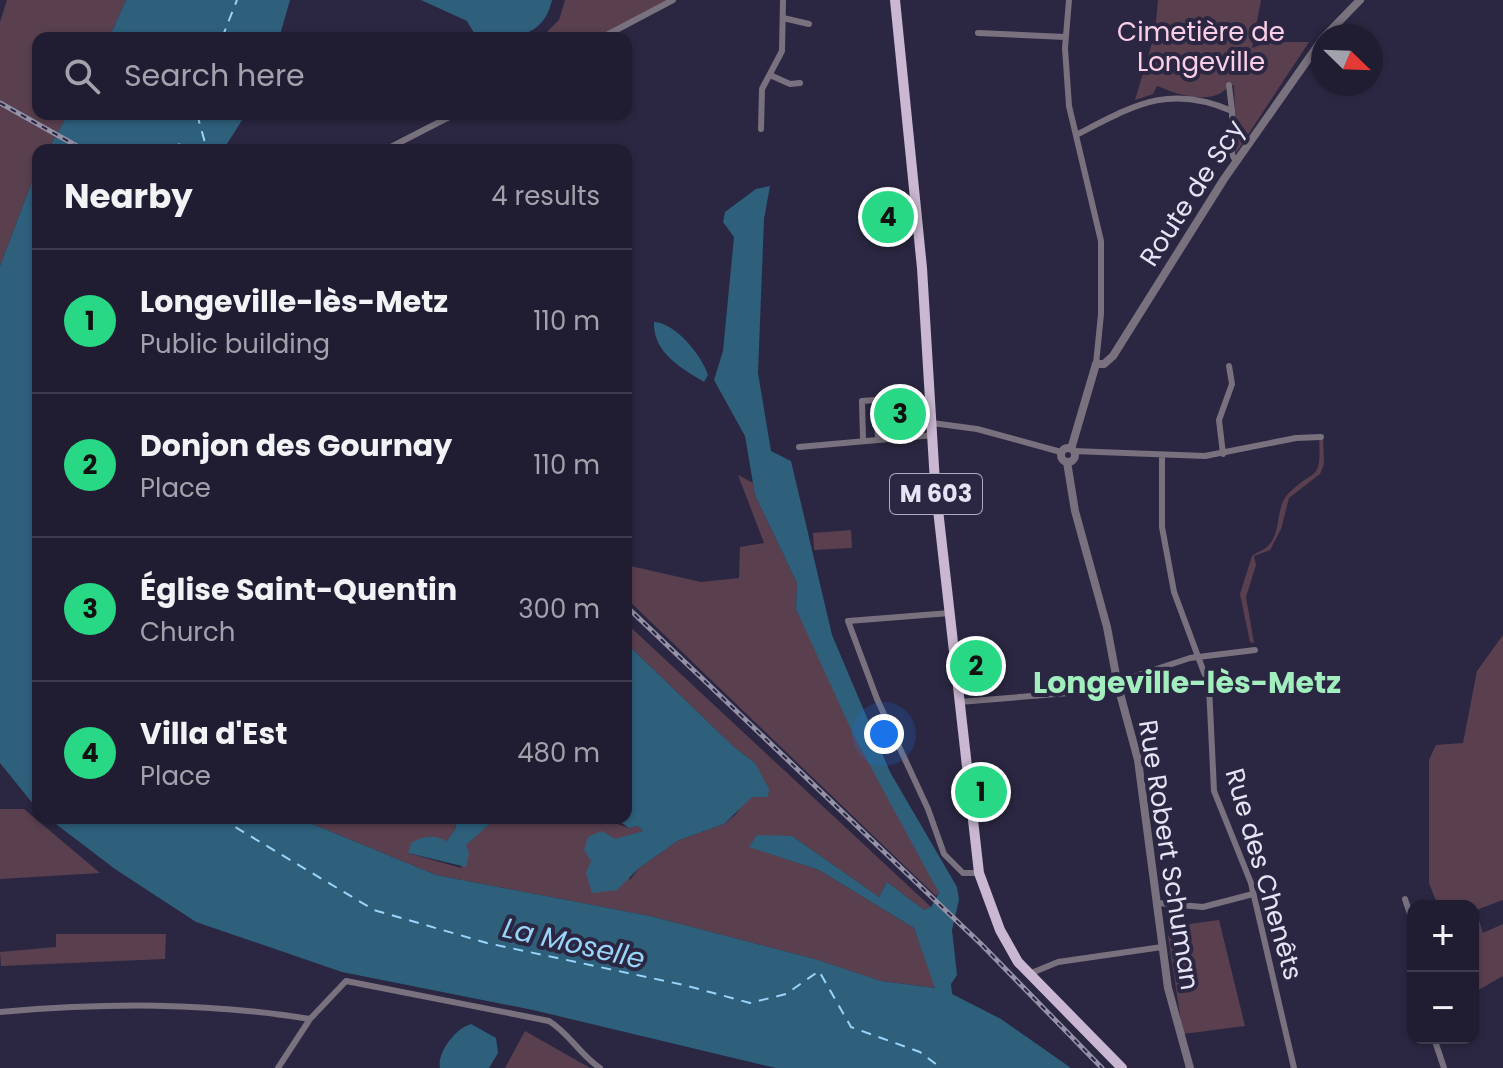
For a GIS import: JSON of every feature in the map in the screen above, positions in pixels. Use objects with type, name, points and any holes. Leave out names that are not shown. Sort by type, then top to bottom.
[{"type":"main road","name":"M 603","points":[[895,0],[922,268],[935,483],[979,873],[1008,947],[1029,975],[1122,1068]]},
{"type":"street","points":[[612,32],[673,0]]},
{"type":"street","points":[[761,129],[762,89],[782,51],[783,0]]},
{"type":"street","points":[[1069,0],[1065,37],[1066,80],[1100,232],[1101,314],[1096,364],[1069,451]]},
{"type":"street","name":"Route de Scy","points":[[1337,24],[1360,0]]},
{"type":"street","points":[[783,18],[809,24]]},
{"type":"street","points":[[978,33],[1065,37]]},
{"type":"street","name":"Route de Scy","points":[[1096,364],[1104,364],[1113,356],[1236,162],[1311,55]]},
{"type":"street","points":[[770,75],[790,84],[800,83]]},
{"type":"street","points":[[1229,85],[1232,154],[1236,162]]},
{"type":"street","points":[[1076,135],[1139,103],[1156,99],[1201,100],[1232,111]]},
{"type":"street","points":[[397,144],[443,120]]},
{"type":"street","points":[[1223,454],[1219,420],[1232,384],[1229,366]]},
{"type":"street","points":[[863,439],[862,401],[876,400],[878,439]]},
{"type":"street","points":[[799,447],[878,439],[933,429],[977,429],[1069,451],[1162,456],[1223,454],[1296,438],[1321,437]]},
{"type":"street","name":"Rue Robert Schuman","points":[[1069,451],[1062,459],[1067,462],[1075,511],[1107,627],[1144,791],[1168,988],[1190,1068]]},
{"type":"street","name":"Rue des Chenêts","points":[[1162,456],[1162,527],[1174,592],[1209,686],[1214,791],[1253,894],[1294,1068]]},
{"type":"street","points":[[950,613],[848,621],[877,699],[928,809],[944,854],[963,873],[979,873]]},
{"type":"street","points":[[959,702],[1094,691],[1167,664],[1255,650]]},
{"type":"street","points":[[1157,903],[1203,907],[1253,894]]},
{"type":"street","points":[[1405,899],[1407,905]]},
{"type":"street","points":[[1029,975],[1058,962],[1162,947]]},
{"type":"street","points":[[278,1068],[310,1019],[346,981],[549,1021],[559,1027],[577,1051],[600,1068]]},
{"type":"street","points":[[0,1012],[80,1006],[215,1005],[310,1019]]},
{"type":"street","points":[[1436,1044],[1444,1068]]},
{"type":"green space","points":[[7,0],[126,0],[112,32],[32,32],[32,120],[65,120],[51,144],[32,144],[32,182],[0,266],[0,22]]},
{"type":"green space","points":[[565,0],[673,0],[612,32],[547,32],[559,20]]},
{"type":"green space","name":"Cimetière de Longeville","points":[[1158,0],[1261,0],[1252,48],[1269,42],[1309,42],[1236,153],[1234,85],[1217,95],[1206,97],[1184,95],[1157,86],[1153,94],[1135,100],[1155,33]]},
{"type":"green space","points":[[1319,436],[1323,436],[1324,464],[1320,474],[1289,498],[1281,529],[1270,550],[1254,556],[1256,565],[1246,597],[1254,643],[1250,642],[1240,594],[1252,556],[1272,542],[1287,495],[1317,469]]},
{"type":"green space","points":[[738,475],[753,483],[755,495],[797,583],[796,609],[939,893],[936,896],[632,604],[632,566],[701,582],[739,578],[740,547],[764,543]]},
{"type":"green space","points":[[851,530],[852,548],[814,550],[813,533]]},
{"type":"green space","points":[[632,629],[931,907],[924,910],[887,882],[879,897],[792,836],[750,847],[819,870],[914,928],[936,988],[881,981],[815,959],[650,916],[436,875],[313,824],[456,824],[447,841],[408,853],[461,868],[465,845],[489,824],[638,826],[643,831],[615,840],[630,880],[639,868],[679,840],[724,824],[735,815],[762,780],[755,763],[734,747],[632,649]]},
{"type":"green space","points":[[1503,635],[1503,900],[1479,909],[1479,900],[1436,900],[1429,883],[1429,760],[1436,745],[1463,743],[1477,671]]},
{"type":"green space","points":[[0,809],[24,809],[32,816],[32,824],[42,824],[100,873],[0,879]]},
{"type":"green space","points":[[1219,920],[1245,1026],[1183,1034],[1168,936],[1183,933],[1182,925]]},
{"type":"green space","points":[[1479,920],[1483,933],[1503,924],[1503,976],[1479,990]]},
{"type":"green space","points":[[56,934],[166,934],[165,959],[1,966],[0,952],[56,947]]},
{"type":"green space","points":[[525,1031],[590,1068],[505,1068]]},
{"type":"water","points":[[126,0],[290,0],[281,32],[112,32]]},
{"type":"water","points":[[421,0],[552,0],[541,23],[528,32],[473,32],[467,21]]},
{"type":"water","points":[[65,120],[242,120],[227,144],[51,144]]},
{"type":"water","points":[[32,182],[32,803],[0,763],[0,266]]},
{"type":"water","name":"La Moselle","points":[[770,186],[764,219],[758,373],[771,451],[791,461],[832,635],[890,772],[957,887],[959,900],[952,930],[957,975],[951,984],[952,994],[1001,1019],[1071,1068],[776,1068],[533,1010],[342,972],[196,922],[115,869],[56,824],[313,824],[436,875],[650,916],[815,959],[881,981],[935,988],[914,928],[819,870],[749,847],[757,835],[792,836],[879,897],[887,882],[924,910],[931,907],[939,893],[854,736],[796,609],[797,583],[755,495],[745,436],[714,380],[723,351],[734,237],[723,222],[725,212],[756,189]]},
{"type":"water","points":[[654,322],[671,328],[694,350],[708,375],[704,382],[663,351]]},
{"type":"water","points":[[632,649],[734,747],[755,763],[769,789],[768,797],[752,797],[724,824],[679,840],[639,868],[617,890],[592,893],[586,873],[591,861],[584,850],[588,837],[602,831],[615,839],[643,831],[638,826],[629,828],[623,824],[632,824]]},
{"type":"water","points":[[456,824],[489,824],[466,845],[469,853],[466,867],[408,853],[411,843],[420,838],[433,837],[447,841]]},
{"type":"water","points":[[471,1024],[496,1038],[498,1053],[489,1068],[440,1068],[441,1055],[449,1042],[459,1030]]},
{"type":"ferry route","points":[[224,32],[237,0]]},
{"type":"ferry route","points":[[199,120],[205,144]]},
{"type":"ferry route","points":[[180,144],[184,144]]},
{"type":"ferry route","points":[[230,824],[374,910],[487,943],[684,985],[750,1003],[786,994],[819,971],[851,1027],[920,1052],[941,1068]]},
{"type":"railway","points":[[0,103],[73,144]]},
{"type":"railway","points":[[632,612],[981,944],[1102,1068]]},
{"type":"place","name":"Villa d'Est","points":[[888,217]]},
{"type":"place","name":"Église Saint-Quentin","points":[[900,414]]},
{"type":"place","name":"Donjon des Gournay","points":[[976,666]]},
{"type":"place","name":"Longeville-lès-Metz","points":[[981,792]]},
{"type":"district","name":"Longeville-lès-Metz","points":[[1187,683]]}]
